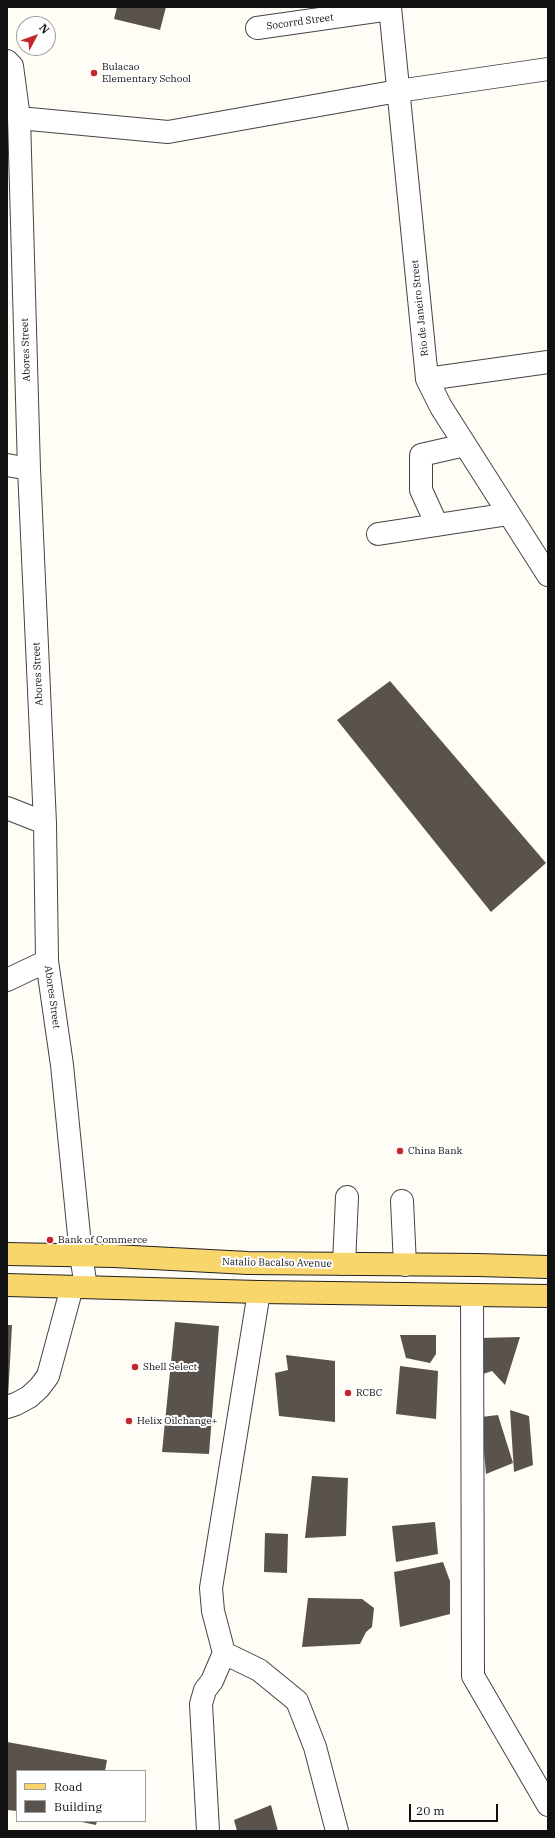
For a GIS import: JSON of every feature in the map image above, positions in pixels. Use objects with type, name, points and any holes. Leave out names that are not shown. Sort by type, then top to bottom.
[{"type":"main road","name":"Natalio Bacalso Avenue","points":[[7,1254],[81,1255],[248,1264],[548,1267]]},
{"type":"main road","points":[[7,1285],[259,1292],[548,1296]]},
{"type":"street","name":"Socorrd Street","points":[[257,28],[390,8]]},
{"type":"street","name":"Rio de Janeiro Street","points":[[390,8],[427,379],[441,406],[465,445],[548,575]]},
{"type":"street","name":"Abores Street","points":[[7,61],[12,66],[19,118],[29,470],[45,823],[47,961],[62,1065],[81,1255],[79,1287]]},
{"type":"street","points":[[19,118],[168,132],[398,91],[548,69]]},
{"type":"street","points":[[427,379],[548,362]]},
{"type":"street","points":[[437,524],[421,490],[421,455],[465,445]]},
{"type":"street","points":[[7,465],[29,470]]},
{"type":"street","points":[[378,534],[509,514]]},
{"type":"street","points":[[7,808],[45,823]]},
{"type":"street","points":[[7,980],[47,961]]},
{"type":"street","points":[[344,1264],[347,1196]]},
{"type":"street","points":[[402,1201],[405,1265]]},
{"type":"street","points":[[7,1406],[16,1404],[29,1397],[39,1388],[48,1376],[79,1287]]},
{"type":"street","points":[[208,1831],[201,1704],[205,1690],[212,1681],[224,1653],[213,1612],[211,1588],[259,1292]]},
{"type":"street","points":[[472,1296],[473,1676],[548,1804]]},
{"type":"street","points":[[224,1653],[259,1670],[298,1701],[315,1747],[338,1831]]},
{"type":"building","points":[[117,7],[166,7],[160,30],[114,19]]},
{"type":"building","points":[[390,681],[546,863],[491,912],[337,720]]},
{"type":"building","points":[[175,1322],[219,1326],[209,1454],[162,1452]]},
{"type":"building","points":[[7,1325],[12,1325],[8,1398],[7,1398]]},
{"type":"building","points":[[400,1335],[436,1335],[436,1354],[430,1363],[406,1358]]},
{"type":"building","points":[[520,1337],[505,1385],[492,1371],[483,1374],[480,1338]]},
{"type":"building","points":[[286,1355],[335,1361],[335,1422],[279,1416],[275,1373],[288,1370]]},
{"type":"building","points":[[400,1366],[438,1371],[436,1419],[396,1414]]},
{"type":"building","points":[[510,1410],[529,1416],[533,1465],[514,1472]]},
{"type":"building","points":[[498,1415],[513,1463],[486,1474],[481,1417]]},
{"type":"building","points":[[312,1476],[348,1478],[346,1536],[305,1538]]},
{"type":"building","points":[[435,1522],[438,1554],[396,1562],[392,1526]]},
{"type":"building","points":[[265,1533],[288,1534],[287,1573],[264,1572]]},
{"type":"building","points":[[443,1562],[450,1581],[450,1614],[400,1627],[394,1572]]},
{"type":"building","points":[[308,1598],[362,1599],[374,1608],[372,1627],[366,1632],[360,1644],[302,1647]]},
{"type":"building","points":[[7,1742],[107,1760],[105,1770],[16,1770],[16,1811],[7,1810]]},
{"type":"building","points":[[271,1805],[278,1831],[237,1831],[234,1820]]},
{"type":"building","points":[[82,1822],[97,1822],[96,1825]]},
{"type":"place","name":"Bulacao Elementary School","points":[[94,73]]},
{"type":"place","name":"China Bank","points":[[400,1151]]},
{"type":"place","name":"Bank of Commerce","points":[[50,1240]]},
{"type":"place","name":"Shell Select","points":[[135,1367]]},
{"type":"place","name":"RCBC","points":[[348,1393]]},
{"type":"place","name":"Helix Oilchange+","points":[[129,1421]]}]
